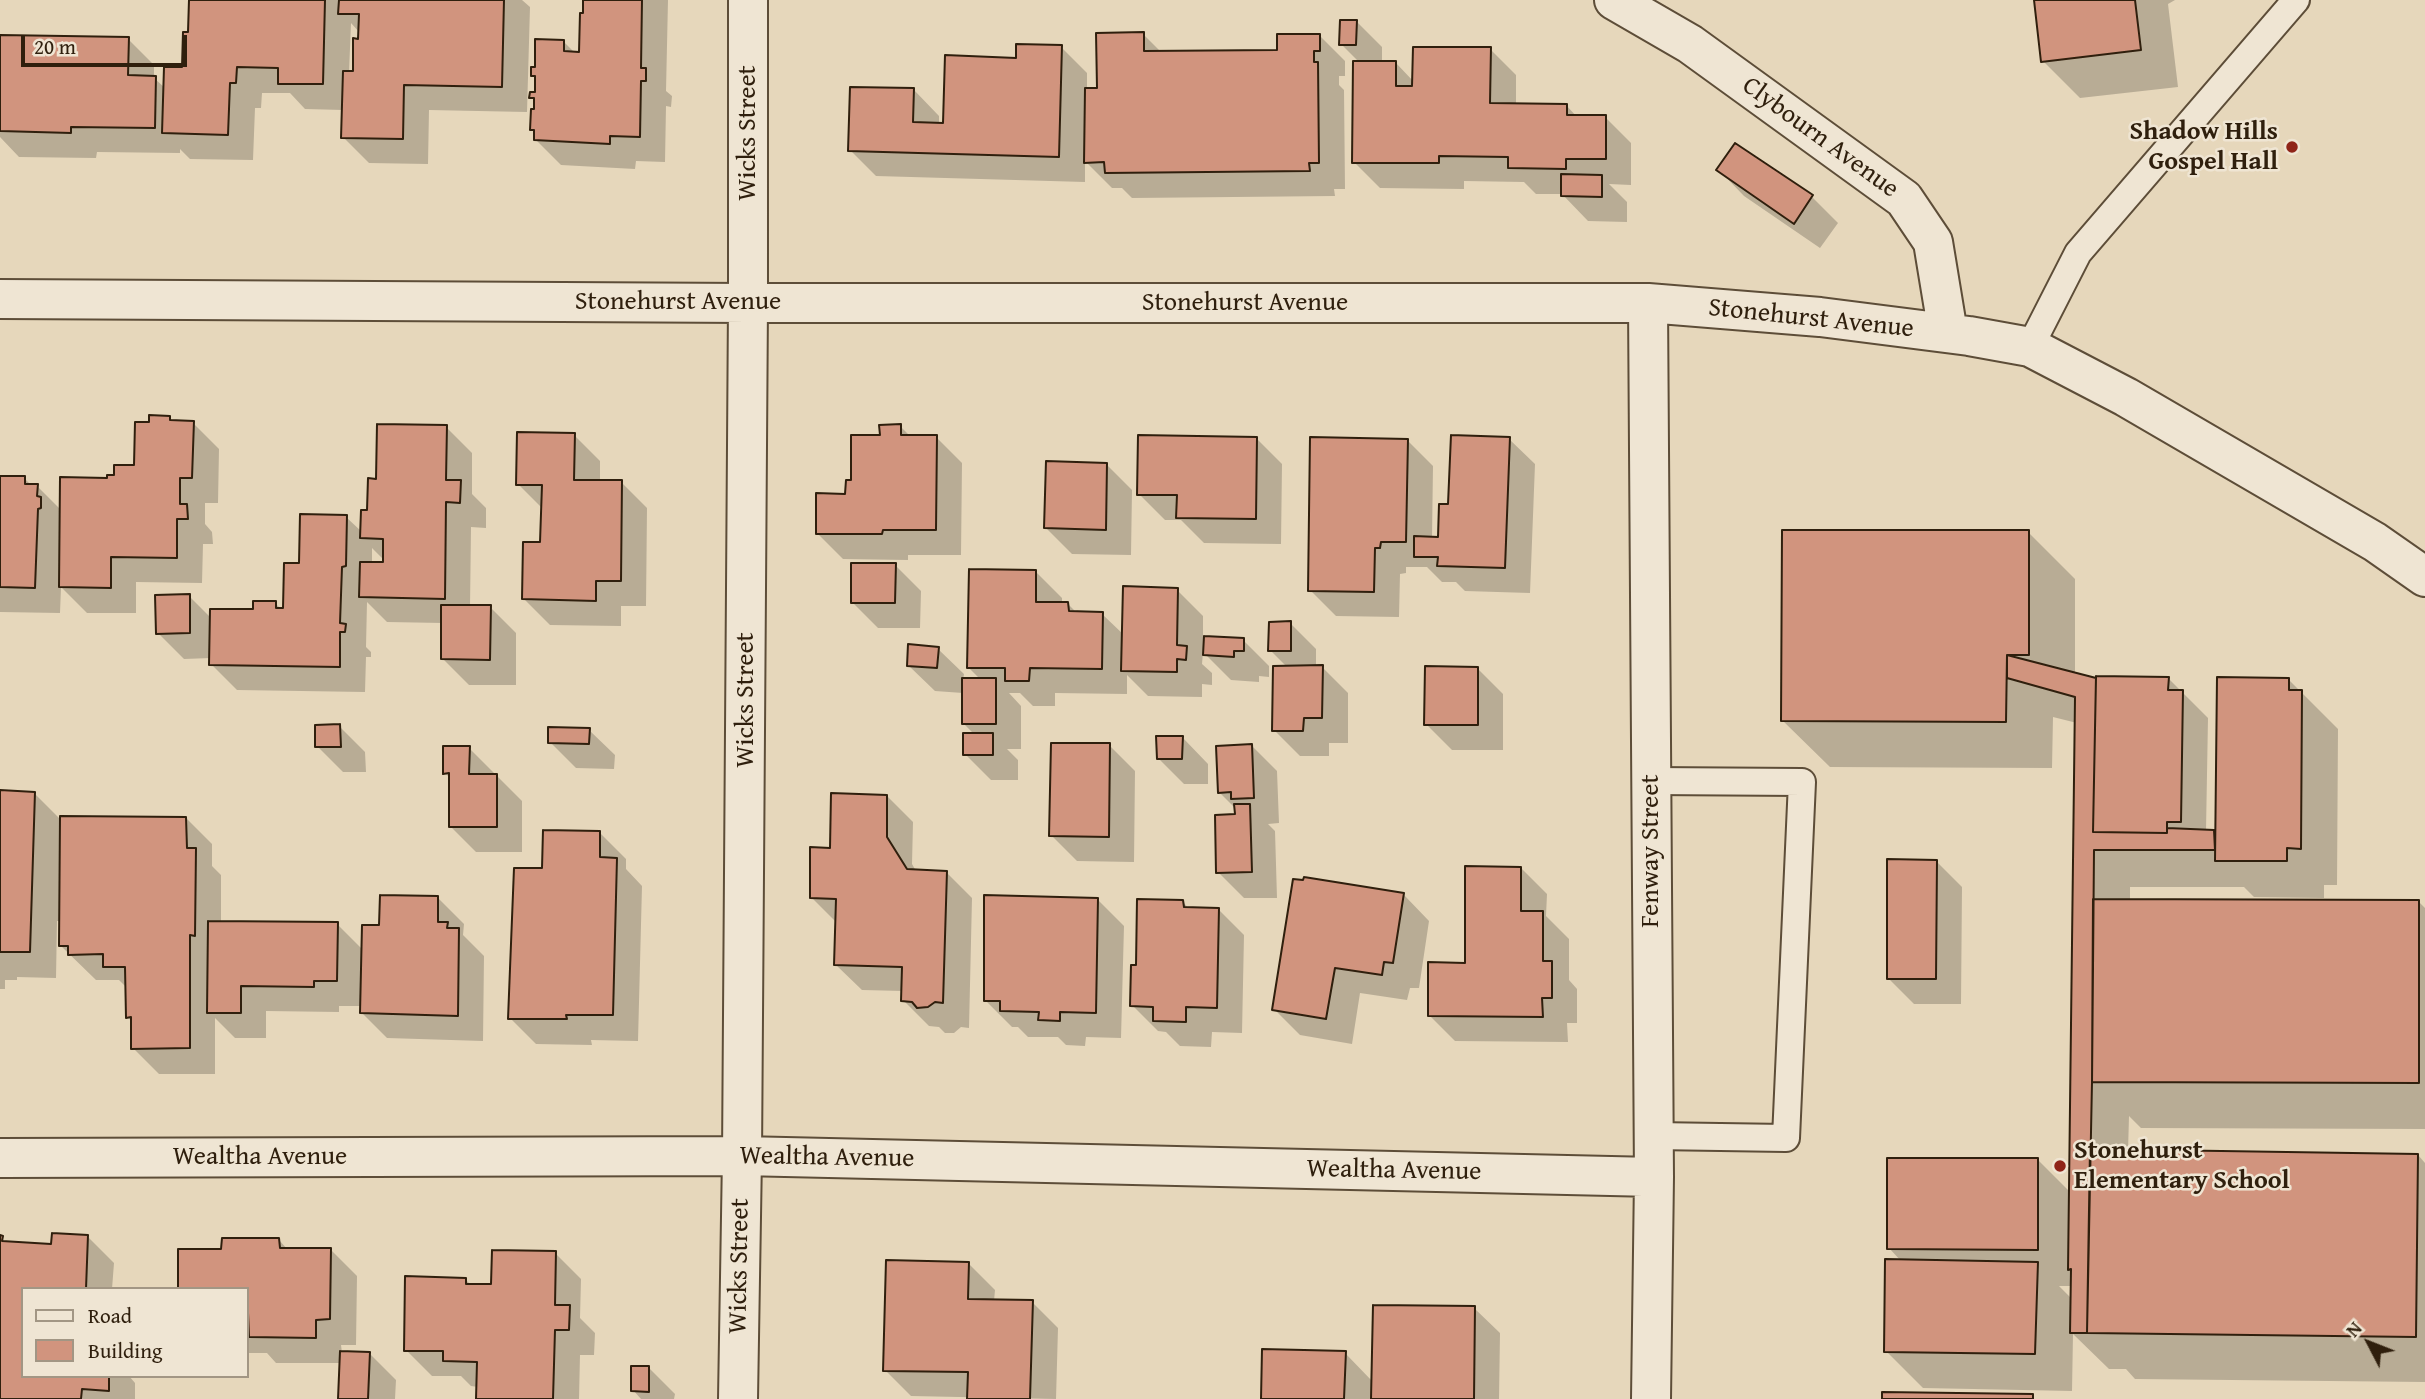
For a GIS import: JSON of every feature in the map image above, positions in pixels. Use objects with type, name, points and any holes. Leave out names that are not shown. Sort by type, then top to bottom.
[{"type":"street","name":"Wicks Street","points":[[738,1399],[742,1156],[748,0]]},
{"type":"street","name":"Clybourn Avenue","points":[[1614,0],[1690,44],[1904,199],[1933,242],[1948,334]]},
{"type":"street","name":"Stonehurst Avenue","points":[[0,299],[748,303],[1648,303],[1821,317],[2030,347],[2126,397],[2351,528],[2425,577]]},
{"type":"street","name":"Fenway Street","points":[[1648,303],[1654,1136],[1651,1399]]},
{"type":"street","name":"Wealtha Avenue","points":[[0,1158],[742,1156],[1654,1177]]},
{"type":"lane","points":[[2030,347],[2078,253],[2296,0]]},
{"type":"lane","points":[[1651,781],[1802,782],[1786,1138],[1654,1136]]},
{"type":"building","points":[[189,0],[325,0],[323,84],[278,84],[278,68],[237,67],[236,83],[230,83],[228,135],[162,133],[164,67],[182,67],[183,32],[188,32]]},
{"type":"building","points":[[339,0],[504,0],[502,87],[404,85],[403,139],[341,138],[343,71],[353,71],[353,38],[358,39],[359,14],[338,14]]},
{"type":"building","points":[[583,0],[642,0],[641,68],[646,68],[646,81],[641,81],[640,137],[610,136],[610,144],[534,140],[534,130],[530,130],[534,98],[529,98],[530,92],[535,92],[535,76],[531,76],[531,67],[535,67],[535,39],[564,40],[564,51],[579,52]]},
{"type":"building","points":[[2034,0],[2135,0],[2141,50],[2041,62]]},
{"type":"building","points":[[1340,20],[1357,20],[1356,45],[1339,45]]},
{"type":"building","points":[[1144,32],[1144,51],[1277,50],[1277,34],[1320,34],[1320,51],[1314,51],[1314,62],[1318,62],[1319,163],[1309,163],[1310,171],[1105,173],[1104,162],[1084,163],[1085,88],[1097,88],[1096,33]]},
{"type":"building","points":[[0,35],[129,37],[128,75],[156,76],[155,128],[71,127],[71,133],[0,131]]},
{"type":"building","points":[[1016,44],[1062,45],[1059,157],[848,151],[850,87],[914,88],[913,122],[943,123],[945,55],[1016,58]]},
{"type":"building","points":[[1413,47],[1491,47],[1490,103],[1567,104],[1567,115],[1606,115],[1606,159],[1566,159],[1566,169],[1508,168],[1508,157],[1439,156],[1439,163],[1352,163],[1353,61],[1396,61],[1396,86],[1412,86]]},
{"type":"building","points":[[1735,143],[1813,195],[1794,224],[1716,170]]},
{"type":"building","points":[[1561,174],[1602,175],[1602,197],[1561,196]]},
{"type":"building","points":[[149,415],[170,416],[170,420],[194,421],[192,478],[180,478],[180,504],[187,504],[188,519],[177,519],[177,558],[111,557],[111,588],[59,587],[60,477],[107,478],[107,475],[114,475],[114,465],[134,465],[135,422],[149,422]]},
{"type":"building","points":[[377,424],[447,425],[446,480],[461,480],[460,503],[446,502],[445,599],[359,597],[360,562],[383,562],[383,539],[360,538],[361,510],[367,510],[368,478],[376,479]]},
{"type":"building","points":[[901,424],[901,435],[937,435],[936,530],[883,530],[882,534],[816,534],[816,493],[845,494],[846,480],[851,480],[851,435],[880,435],[879,425]]},
{"type":"building","points":[[517,432],[575,433],[574,480],[622,480],[621,581],[596,581],[596,601],[522,599],[523,542],[540,542],[542,485],[516,485]]},
{"type":"building","points":[[1138,435],[1257,437],[1256,519],[1176,518],[1177,495],[1137,495]]},
{"type":"building","points":[[1451,435],[1510,437],[1505,568],[1437,566],[1438,557],[1414,557],[1414,536],[1438,537],[1439,504],[1448,504]]},
{"type":"building","points":[[1310,437],[1408,439],[1406,542],[1381,542],[1380,548],[1375,548],[1374,592],[1308,591]]},
{"type":"building","points":[[1046,461],[1107,463],[1106,530],[1044,528]]},
{"type":"building","points":[[0,476],[25,476],[25,484],[38,484],[37,496],[41,497],[41,508],[38,509],[35,588],[0,587]]},
{"type":"building","points":[[300,514],[347,515],[346,566],[342,567],[340,623],[346,624],[345,632],[340,632],[340,667],[209,665],[210,609],[253,609],[253,601],[276,601],[276,608],[283,608],[284,563],[299,563]]},
{"type":"building","points":[[1782,530],[2029,530],[2029,655],[2007,655],[2006,722],[1781,721]]},
{"type":"building","points":[[851,563],[896,563],[895,603],[851,603]]},
{"type":"building","points":[[969,569],[1036,570],[1036,602],[1068,602],[1069,611],[1103,612],[1102,669],[1030,668],[1029,681],[1005,681],[1005,668],[967,668]]},
{"type":"building","points":[[1123,586],[1178,588],[1177,645],[1187,646],[1186,660],[1177,659],[1177,672],[1121,671]]},
{"type":"building","points":[[190,594],[190,633],[156,634],[155,595]]},
{"type":"building","points":[[441,605],[491,605],[490,660],[441,659]]},
{"type":"building","points":[[1291,621],[1291,651],[1268,651],[1269,622]]},
{"type":"building","points":[[1204,636],[1244,638],[1244,651],[1234,651],[1234,657],[1203,655]]},
{"type":"building","points":[[908,644],[939,647],[937,668],[907,666]]},
{"type":"building","points":[[2007,655],[2096,678],[2093,832],[2167,833],[2167,828],[2214,830],[2215,850],[2094,850],[2087,1333],[2070,1333],[2071,1269],[2068,1270],[2075,697],[2007,678]]},
{"type":"building","points":[[1323,665],[1322,718],[1304,718],[1303,731],[1272,731],[1273,666]]},
{"type":"building","points":[[1425,666],[1478,667],[1478,725],[1424,725]]},
{"type":"building","points":[[2096,676],[2169,677],[2168,690],[2183,690],[2181,822],[2167,822],[2167,833],[2093,832]]},
{"type":"building","points":[[2217,677],[2289,678],[2289,690],[2302,690],[2301,849],[2287,848],[2287,861],[2215,861]]},
{"type":"building","points":[[962,678],[996,678],[996,724],[962,724]]},
{"type":"building","points":[[340,724],[341,747],[315,747],[315,725]]},
{"type":"building","points":[[548,727],[590,728],[589,744],[548,743]]},
{"type":"building","points":[[963,733],[993,733],[993,755],[963,755]]},
{"type":"building","points":[[1156,736],[1183,736],[1182,759],[1157,759]]},
{"type":"building","points":[[1051,743],[1110,743],[1109,837],[1049,836]]},
{"type":"building","points":[[1252,744],[1254,798],[1231,799],[1231,792],[1218,793],[1216,746]]},
{"type":"building","points":[[443,746],[470,746],[469,774],[497,774],[497,827],[449,827],[449,773],[443,774]]},
{"type":"building","points":[[0,790],[35,792],[30,952],[0,952]]},
{"type":"building","points":[[831,793],[887,795],[887,837],[907,869],[947,871],[943,1003],[935,1002],[928,1007],[917,1008],[912,1002],[901,1001],[902,967],[834,965],[836,899],[810,898],[810,847],[830,848]]},
{"type":"building","points":[[1234,804],[1250,804],[1252,872],[1216,873],[1215,815],[1235,814]]},
{"type":"building","points":[[60,816],[186,817],[187,848],[196,848],[195,936],[190,935],[190,1048],[131,1049],[131,1017],[126,1018],[125,967],[103,967],[103,954],[68,955],[68,946],[59,946]]},
{"type":"building","points":[[543,830],[600,831],[600,857],[617,858],[613,1015],[566,1015],[567,1019],[508,1019],[514,868],[542,868]]},
{"type":"building","points":[[1887,859],[1937,860],[1936,979],[1887,979]]},
{"type":"building","points":[[1465,866],[1521,867],[1521,911],[1543,911],[1543,961],[1552,961],[1552,998],[1542,998],[1543,1017],[1428,1016],[1428,962],[1465,963]]},
{"type":"building","points":[[1304,877],[1404,893],[1393,963],[1384,962],[1382,975],[1335,968],[1326,1019],[1272,1010],[1293,879],[1303,880]]},
{"type":"building","points":[[380,895],[438,896],[438,922],[448,922],[447,928],[459,928],[458,1016],[360,1013],[362,925],[379,925]]},
{"type":"building","points":[[984,895],[1098,898],[1096,1013],[1060,1012],[1060,1021],[1038,1020],[1039,1012],[1000,1011],[1000,1001],[984,1001]]},
{"type":"building","points":[[1137,899],[1183,900],[1184,907],[1219,908],[1217,1008],[1186,1007],[1186,1022],[1153,1021],[1153,1007],[1130,1006],[1131,965],[1136,965]]},
{"type":"building","points":[[2093,899],[2419,900],[2419,1083],[2092,1082]]},
{"type":"building","points":[[208,921],[338,922],[337,981],[314,981],[314,987],[241,986],[241,1013],[207,1013]]},
{"type":"building","points":[[2090,1149],[2418,1154],[2416,1337],[2087,1333]]},
{"type":"building","points":[[1887,1158],[2038,1158],[2038,1250],[1887,1249]]},
{"type":"building","points":[[52,1233],[88,1235],[86,1287],[21,1287],[21,1378],[109,1378],[109,1391],[82,1389],[81,1399],[0,1399],[0,1235],[3,1236],[2,1241],[51,1244]]},
{"type":"building","points":[[222,1238],[279,1238],[280,1248],[331,1248],[330,1319],[316,1320],[316,1338],[249,1337],[248,1287],[178,1287],[178,1249],[221,1249]]},
{"type":"building","points":[[492,1250],[556,1251],[555,1305],[570,1305],[569,1330],[555,1330],[553,1399],[476,1399],[477,1362],[443,1361],[443,1351],[404,1351],[405,1276],[466,1278],[466,1284],[491,1284]]},
{"type":"building","points":[[1885,1259],[2038,1262],[2035,1354],[1884,1352]]},
{"type":"building","points":[[886,1260],[969,1262],[968,1299],[1033,1300],[1030,1399],[967,1399],[968,1372],[883,1371]]},
{"type":"building","points":[[1373,1305],[1475,1306],[1474,1399],[1371,1399]]},
{"type":"building","points":[[1262,1349],[1346,1351],[1344,1399],[1261,1399]]},
{"type":"building","points":[[340,1351],[370,1352],[368,1399],[338,1399]]},
{"type":"building","points":[[631,1366],[649,1366],[649,1392],[631,1391]]},
{"type":"building","points":[[1882,1392],[2033,1394],[2033,1399],[1882,1399]]},
{"type":"place","name":"Shadow Hills Gospel Hall","points":[[2292,147]]},
{"type":"place","name":"Stonehurst Elementary School","points":[[2060,1166]]}]
